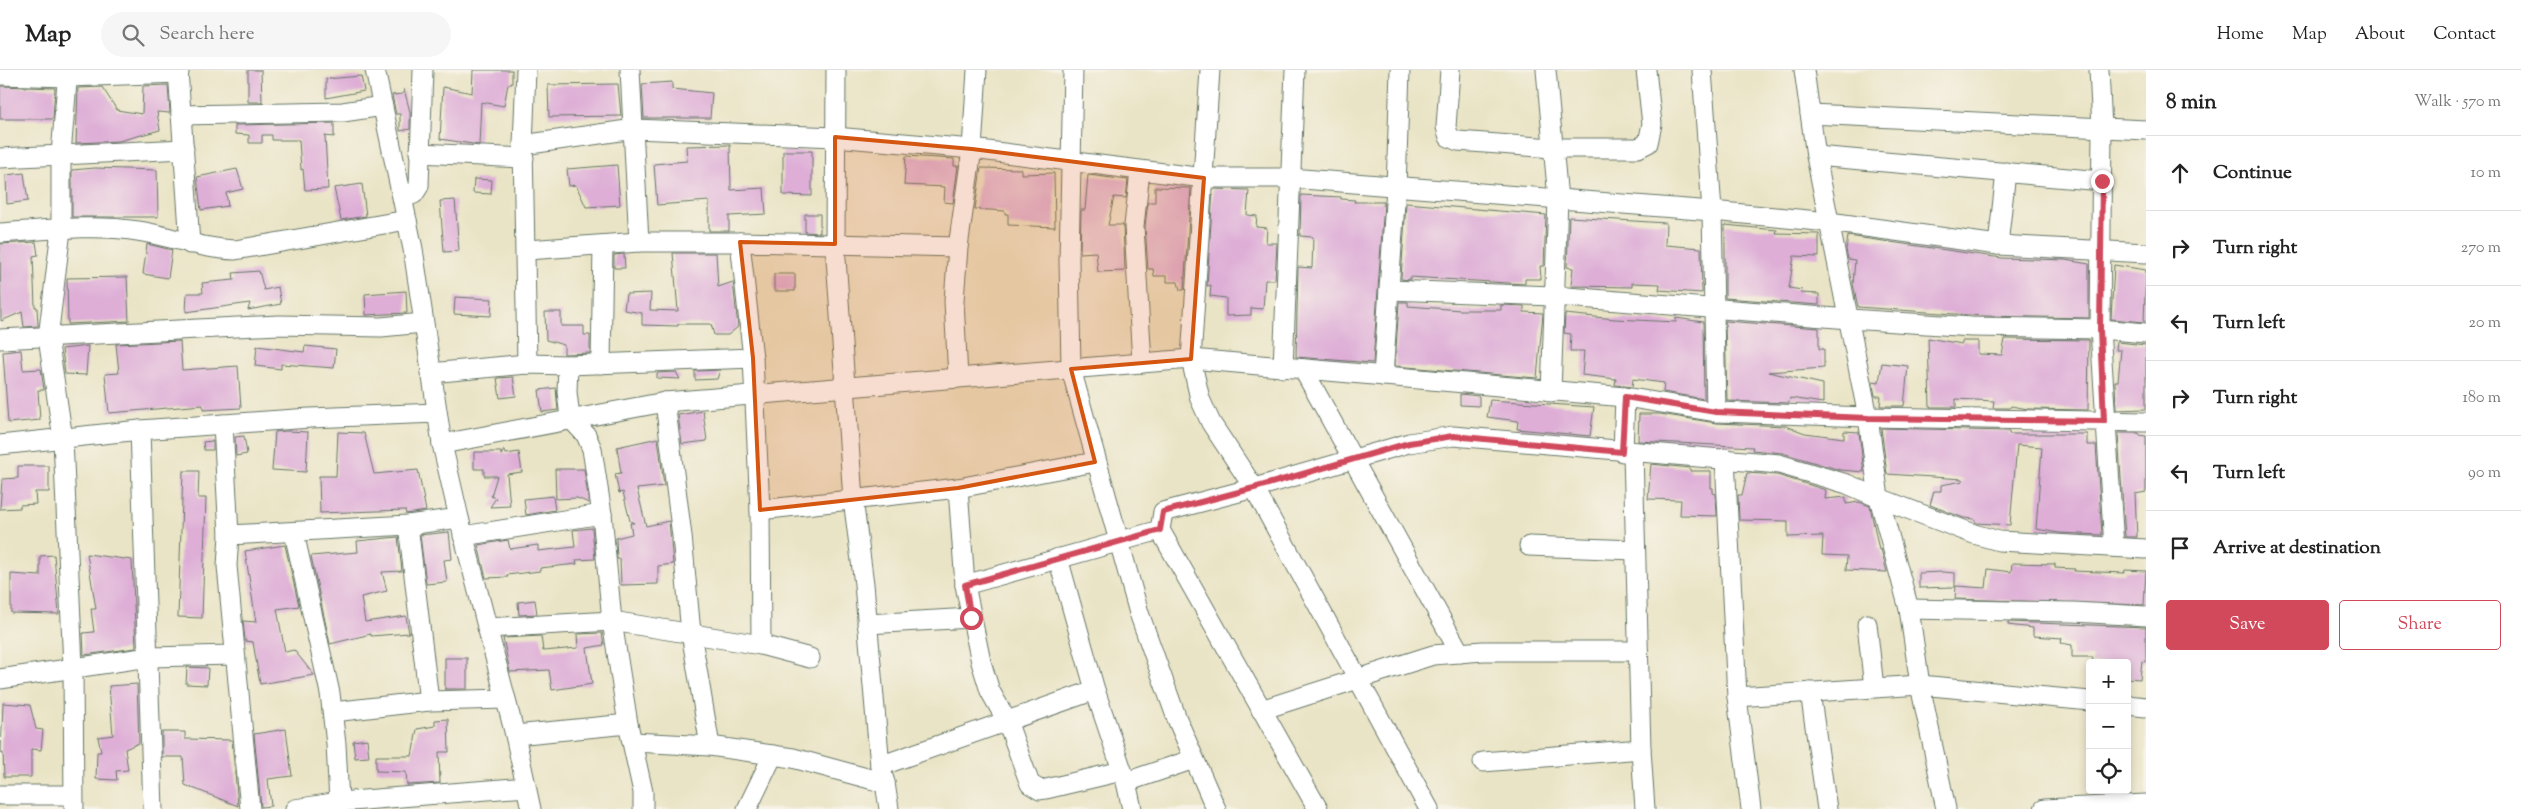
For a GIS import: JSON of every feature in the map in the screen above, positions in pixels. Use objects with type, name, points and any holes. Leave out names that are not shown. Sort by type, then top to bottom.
[{"type":"street","points":[[375,70],[408,220],[442,444],[461,527],[515,735],[531,809]]},
{"type":"street","points":[[403,198],[414,194],[419,186],[423,70]]},
{"type":"street","points":[[526,70],[524,152],[527,250],[527,364]]},
{"type":"street","points":[[630,70],[639,242]]},
{"type":"street","points":[[836,70],[835,244],[853,499],[882,774],[889,809]]},
{"type":"street","points":[[958,378],[954,301],[958,247],[972,149],[977,70]]},
{"type":"street","points":[[1074,70],[1069,260],[1071,369],[1139,613],[1177,719],[1216,809]]},
{"type":"street","points":[[1210,70],[1191,359],[1200,400],[1212,423],[1254,488],[1429,809]]},
{"type":"street","points":[[1282,368],[1294,70]]},
{"type":"street","points":[[1383,376],[1396,188],[1400,70]]},
{"type":"street","points":[[1450,70],[1446,127],[1449,137],[1458,142],[1553,148],[1638,148],[1648,143],[1652,124],[1646,70]]},
{"type":"street","points":[[1546,70],[1558,199],[1551,392]]},
{"type":"street","points":[[1702,70],[1712,211],[1716,412]]},
{"type":"street","points":[[1804,70],[1816,156],[1828,222],[1850,320],[1868,418],[1879,498],[1909,608],[1920,685],[1946,809]]},
{"type":"street","points":[[2099,70],[2102,128],[2100,329],[2104,421],[2114,547]]},
{"type":"street","points":[[0,75],[178,72],[190,244]]},
{"type":"street","points":[[0,795],[73,802],[73,667],[64,439],[48,338],[61,230],[61,154],[68,73]]},
{"type":"street","points":[[182,115],[343,112],[383,106]]},
{"type":"street","points":[[1810,114],[2146,130]]},
{"type":"street","points":[[419,153],[524,152],[634,129],[835,138],[972,149],[1204,178],[1290,178],[1396,188],[1712,211],[1828,222],[1998,245],[2146,253]]},
{"type":"street","points":[[0,158],[184,149]]},
{"type":"street","points":[[1816,156],[2102,181]]},
{"type":"street","points":[[1140,171],[1134,226],[1142,363]]},
{"type":"street","points":[[1998,245],[2006,172]]},
{"type":"street","points":[[0,233],[108,228],[139,231],[190,244],[235,250],[408,220]]},
{"type":"street","points":[[527,250],[639,242],[740,242],[958,247]]},
{"type":"street","points":[[740,242],[752,358],[760,510],[761,645]]},
{"type":"street","points":[[601,364],[603,245]]},
{"type":"street","points":[[1389,290],[1554,296],[1850,320],[1972,327],[2100,329],[2146,333]]},
{"type":"street","points":[[0,339],[279,325],[381,327],[423,323]]},
{"type":"street","points":[[430,373],[527,364],[568,365],[752,358]]},
{"type":"street","points":[[442,444],[570,418],[665,402],[1191,359],[1303,370],[1483,383],[1551,392],[1625,397],[1716,412],[1868,418],[2146,422]]},
{"type":"street","points":[[568,365],[567,387],[570,418],[586,435],[592,449],[602,514],[612,621],[630,733],[642,792],[643,809]]},
{"type":"street","points":[[1303,370],[1460,653]]},
{"type":"street","points":[[1625,397],[1635,550],[1641,749],[1645,809]]},
{"type":"street","points":[[665,402],[682,536],[691,633],[710,746]]},
{"type":"street","points":[[0,445],[140,430],[437,413]]},
{"type":"street","points":[[223,424],[229,535],[227,566],[250,809]]},
{"type":"street","points":[[140,430],[153,809]]},
{"type":"street","points":[[1318,809],[1160,530],[1163,512],[1409,443],[1453,436],[1779,464],[1847,484],[1879,498],[1999,541],[2146,549]]},
{"type":"street","points":[[1725,458],[1736,697],[1751,809]]},
{"type":"street","points":[[760,510],[958,488],[1096,462]]},
{"type":"street","points":[[958,488],[965,585],[981,662],[990,691],[1007,721],[1028,780],[1033,787],[1046,789],[1124,777],[1194,759]]},
{"type":"street","points":[[229,535],[294,533],[408,525],[461,527],[602,514]]},
{"type":"street","points":[[408,525],[429,701]]},
{"type":"street","points":[[965,585],[1058,558],[1120,544],[1160,530]]},
{"type":"street","points":[[294,533],[330,692],[339,802]]},
{"type":"street","points":[[1529,546],[1635,550]]},
{"type":"street","points":[[1058,558],[1094,690],[1124,777],[1132,809]]},
{"type":"street","points":[[1909,608],[2072,612],[2146,616]]},
{"type":"street","points":[[867,624],[971,618]]},
{"type":"street","points":[[487,628],[612,621],[761,645],[810,658]]},
{"type":"street","points":[[1867,624],[1874,688]]},
{"type":"street","points":[[1261,710],[1434,655],[1638,651]]},
{"type":"street","points":[[0,678],[149,657],[234,655]]},
{"type":"street","points":[[1736,697],[1920,685],[2086,701]]},
{"type":"street","points":[[515,735],[630,733],[882,774],[1007,721],[1094,690]]},
{"type":"street","points":[[1810,692],[1827,809]]},
{"type":"street","points":[[333,712],[429,701],[506,699]]},
{"type":"street","points":[[2131,705],[2146,707]]},
{"type":"street","points":[[1483,762],[1641,749]]},
{"type":"street","points":[[747,809],[773,755]]},
{"type":"street","points":[[295,809],[339,802],[526,787]]},
{"type":"street","points":[[2044,809],[2146,804]]},
{"type":"highlighted area","points":[[835,137],[972,149],[1204,178],[1191,359],[1071,369],[1095,462],[958,488],[760,510],[753,358],[740,242],[835,244]]},
{"type":"building","points":[[248,70],[261,70],[262,102],[248,102]]},
{"type":"building","points":[[473,70],[512,70],[512,84],[508,84],[504,106],[481,102],[479,145],[440,139],[443,87],[472,93]]},
{"type":"building","points":[[361,76],[364,91],[326,98],[326,79]]},
{"type":"building","points":[[672,82],[672,89],[712,93],[710,118],[644,118],[642,84]]},
{"type":"building","points":[[618,84],[621,116],[549,117],[548,85]]},
{"type":"building","points":[[168,85],[170,113],[157,112],[160,130],[119,141],[76,143],[78,88],[102,87],[117,110],[142,114],[143,86]]},
{"type":"building","points":[[0,86],[55,88],[53,119],[0,119]]},
{"type":"building","points":[[404,89],[410,112],[410,129],[400,131],[400,114],[396,114],[392,95],[403,94]]},
{"type":"building","points":[[334,123],[334,137],[325,136],[328,189],[305,190],[303,169],[301,170],[299,140],[272,140],[272,135],[262,135],[262,143],[249,143],[249,135],[235,134],[235,125]]},
{"type":"building","points":[[730,145],[731,190],[764,188],[766,214],[729,216],[729,231],[709,231],[709,201],[657,205],[654,164],[687,161],[686,146]]},
{"type":"building","points":[[783,151],[812,151],[812,196],[783,195]]},
{"type":"building","points":[[906,156],[954,159],[954,166],[958,166],[953,203],[944,202],[945,187],[904,185]]},
{"type":"building","points":[[617,165],[620,205],[586,207],[576,185],[569,186],[567,169]]},
{"type":"building","points":[[95,168],[157,170],[158,217],[72,217],[72,170]]},
{"type":"building","points":[[981,168],[1021,169],[1021,174],[1054,173],[1055,227],[1008,225],[1008,214],[1005,214],[1005,211],[975,209]]},
{"type":"building","points":[[237,169],[243,189],[226,193],[228,206],[201,210],[197,177]]},
{"type":"building","points":[[24,173],[28,201],[7,204],[6,175]]},
{"type":"building","points":[[1088,175],[1128,180],[1126,198],[1114,197],[1108,225],[1123,225],[1125,271],[1098,272],[1096,252],[1080,253],[1081,210],[1085,210]]},
{"type":"building","points":[[474,179],[492,180],[491,194],[473,193]]},
{"type":"building","points":[[362,184],[366,216],[341,220],[334,188]]},
{"type":"building","points":[[1155,187],[1191,188],[1184,290],[1180,290],[1178,282],[1167,282],[1167,276],[1154,276],[1153,269],[1148,269],[1145,226],[1148,202],[1155,202]]},
{"type":"building","points":[[1213,189],[1249,190],[1247,215],[1257,216],[1256,227],[1267,228],[1266,243],[1277,243],[1275,280],[1265,280],[1263,309],[1251,308],[1251,315],[1226,316],[1226,298],[1210,296],[1211,285],[1207,286]]},
{"type":"building","points":[[1301,195],[1341,197],[1341,199],[1355,200],[1354,202],[1384,202],[1373,363],[1296,357],[1298,267],[1312,268],[1313,237],[1300,236]]},
{"type":"building","points":[[455,200],[459,251],[444,252],[440,201]]},
{"type":"building","points":[[1406,203],[1546,215],[1544,266],[1540,266],[1541,279],[1525,279],[1525,284],[1410,277],[1410,280],[1401,279]]},
{"type":"building","points":[[805,214],[820,214],[820,233],[805,232]]},
{"type":"building","points":[[1569,217],[1666,223],[1665,245],[1701,248],[1702,293],[1659,290],[1660,284],[1632,283],[1632,287],[1571,286],[1573,268],[1567,267]]},
{"type":"building","points":[[1725,225],[1777,230],[1776,233],[1819,234],[1819,257],[1794,256],[1789,288],[1802,290],[1801,293],[1819,294],[1819,305],[1725,298]]},
{"type":"building","points":[[1848,236],[2002,258],[2065,260],[2089,264],[2089,318],[1983,316],[1858,307],[1853,284],[1855,260],[1848,259],[1846,250]]},
{"type":"building","points":[[36,242],[38,255],[33,256],[35,307],[37,307],[38,326],[24,327],[22,312],[1,321],[0,244]]},
{"type":"building","points":[[147,244],[172,250],[168,278],[143,274]]},
{"type":"building","points":[[673,253],[716,253],[718,287],[733,282],[738,327],[728,335],[714,335],[711,324],[678,324],[678,326],[642,325],[642,313],[624,310],[626,294],[651,293],[650,310],[678,311]]},
{"type":"building","points":[[624,254],[625,268],[614,268],[614,255]]},
{"type":"building","points":[[2114,265],[2146,270],[2144,322],[2111,319]]},
{"type":"building","points":[[259,271],[264,290],[278,287],[281,304],[248,310],[250,303],[186,312],[187,293],[203,293],[202,283],[234,280],[233,273]]},
{"type":"building","points":[[774,274],[795,274],[795,291],[774,291]]},
{"type":"building","points":[[127,277],[129,321],[68,324],[67,278]]},
{"type":"building","points":[[406,291],[407,313],[366,315],[365,294]]},
{"type":"building","points":[[455,297],[492,299],[491,316],[454,314]]},
{"type":"building","points":[[1399,302],[1408,302],[1408,306],[1461,310],[1501,310],[1501,305],[1524,306],[1524,312],[1543,313],[1537,378],[1395,366]]},
{"type":"building","points":[[545,312],[561,312],[561,326],[584,326],[584,335],[590,335],[590,353],[564,354],[564,345],[546,340]]},
{"type":"building","points":[[1565,314],[1676,322],[1676,318],[1703,322],[1704,399],[1663,392],[1664,383],[1633,379],[1632,387],[1615,385],[1616,379],[1582,375],[1584,351],[1570,351],[1571,334],[1564,333]]},
{"type":"building","points":[[1725,321],[1819,328],[1819,349],[1824,349],[1824,368],[1768,372],[1823,384],[1823,403],[1790,398],[1789,403],[1727,401]]},
{"type":"building","points":[[1928,338],[1962,344],[1962,341],[1978,341],[1978,354],[2002,355],[2005,339],[2089,340],[2088,410],[2028,409],[2011,406],[2010,408],[1993,408],[1994,401],[1956,399],[1956,407],[1930,407]]},
{"type":"building","points":[[180,341],[182,370],[238,366],[241,408],[203,410],[203,405],[109,413],[105,374],[119,373],[116,344]]},
{"type":"building","points":[[2117,342],[2146,345],[2146,409],[2116,410],[2115,381],[2118,381],[2121,350],[2116,350]]},
{"type":"building","points":[[88,346],[86,375],[65,374],[62,349]]},
{"type":"building","points":[[257,346],[304,352],[305,346],[336,349],[334,368],[281,364],[281,369],[255,366]]},
{"type":"building","points":[[21,350],[23,370],[41,369],[44,390],[38,390],[40,420],[8,423],[3,352]]},
{"type":"building","points":[[1882,363],[1908,366],[1904,406],[1880,406],[1881,396],[1875,396],[1873,381],[1879,382]]},
{"type":"building","points":[[720,370],[717,379],[695,380],[695,371]]},
{"type":"building","points":[[676,372],[680,379],[657,378],[657,373]]},
{"type":"building","points":[[513,377],[516,396],[500,398],[497,378]]},
{"type":"building","points":[[556,388],[558,410],[542,412],[539,390]]},
{"type":"building","points":[[1460,394],[1479,396],[1479,406],[1460,405]]},
{"type":"building","points":[[1490,400],[1594,407],[1590,436],[1517,429],[1518,421],[1487,417]]},
{"type":"building","points":[[703,411],[707,441],[682,444],[678,415]]},
{"type":"building","points":[[1639,414],[1660,414],[1716,423],[1786,426],[1805,433],[1844,438],[1844,431],[1859,432],[1864,472],[1840,470],[1782,453],[1752,450],[1753,447],[1638,441]]},
{"type":"building","points":[[1881,428],[2009,431],[2009,434],[2087,434],[2087,445],[2096,445],[2102,535],[2059,533],[2036,529],[2042,447],[2017,445],[2010,525],[1976,523],[1974,519],[1964,518],[1930,505],[1934,491],[1941,491],[1941,485],[1963,481],[1963,479],[1887,474]]},
{"type":"building","points":[[275,432],[308,432],[306,472],[272,470]]},
{"type":"building","points":[[338,432],[364,433],[374,474],[418,470],[426,511],[406,514],[405,510],[320,513],[319,476],[336,476]]},
{"type":"building","points":[[2118,433],[2139,433],[2139,435],[2146,436],[2146,492],[2135,494],[2137,537],[2125,537]]},
{"type":"building","points":[[244,436],[247,454],[236,456],[235,437]]},
{"type":"building","points":[[658,438],[664,486],[637,489],[646,526],[669,521],[673,564],[658,566],[658,584],[621,585],[620,559],[617,559],[616,538],[632,534],[630,523],[634,523],[630,521],[623,492],[619,493],[615,474],[621,473],[617,447]]},
{"type":"building","points":[[213,441],[213,450],[204,450],[203,442]]},
{"type":"building","points":[[504,450],[506,454],[519,452],[522,472],[507,474],[510,506],[490,507],[496,498],[491,496],[497,476],[484,476],[484,469],[474,469],[474,452],[501,452],[501,455]]},
{"type":"building","points":[[1651,464],[1690,468],[1690,471],[1711,471],[1711,488],[1713,488],[1713,493],[1716,494],[1717,516],[1680,515],[1681,500],[1648,499]]},
{"type":"building","points":[[18,466],[49,466],[49,492],[35,492],[36,504],[20,505],[20,508],[0,509],[2,479],[18,478]]},
{"type":"building","points":[[555,469],[584,469],[589,503],[577,498],[556,499]]},
{"type":"building","points":[[183,471],[199,471],[198,498],[206,498],[202,618],[178,617]]},
{"type":"building","points":[[1747,473],[1777,475],[1826,490],[1825,499],[1846,497],[1846,504],[1859,502],[1870,506],[1879,550],[1881,549],[1887,572],[1846,570],[1847,556],[1822,555],[1823,536],[1788,537],[1788,521],[1739,520],[1738,495],[1742,495]]},
{"type":"building","points":[[553,496],[555,510],[526,515],[524,499]]},
{"type":"building","points":[[592,528],[595,559],[576,560],[577,564],[540,568],[540,571],[507,575],[508,577],[486,578],[478,545],[508,540],[510,549],[538,545],[538,551],[575,547],[573,530]]},
{"type":"building","points":[[449,532],[452,559],[444,560],[447,582],[426,584],[420,535]]},
{"type":"building","points":[[398,537],[402,571],[382,572],[387,591],[361,597],[365,622],[406,616],[409,633],[371,636],[371,634],[330,644],[311,556],[358,552],[357,541]]},
{"type":"building","points":[[285,545],[299,606],[277,609],[285,652],[294,650],[314,675],[260,684],[253,642],[245,641],[243,621],[256,622],[245,551]]},
{"type":"building","points":[[87,554],[132,560],[136,648],[84,655],[83,633],[94,632],[91,609],[96,609]]},
{"type":"building","points":[[54,555],[59,614],[11,613],[11,574],[40,576],[40,556]]},
{"type":"building","points":[[2012,563],[2055,564],[2055,568],[2075,569],[2074,571],[2124,573],[2125,570],[2146,571],[2144,605],[1955,599],[1956,586],[1986,588],[1988,569],[2011,572]]},
{"type":"building","points":[[1919,573],[1955,573],[1955,587],[1919,588]]},
{"type":"building","points":[[535,600],[537,614],[519,615],[518,602]]},
{"type":"building","points":[[2008,622],[2146,627],[2146,662],[2142,661],[2140,679],[2131,678],[2131,659],[2072,657],[2072,645],[2061,643],[2062,638],[2033,636],[2033,628],[2008,625]]},
{"type":"building","points":[[602,633],[604,645],[587,648],[592,684],[552,690],[549,670],[510,672],[503,638],[541,636],[543,651],[578,648],[577,634]]},
{"type":"building","points":[[445,658],[467,658],[467,689],[445,689]]},
{"type":"building","points":[[187,667],[208,668],[207,685],[186,684]]},
{"type":"building","points":[[137,684],[139,743],[125,749],[128,770],[116,771],[117,780],[96,779],[97,752],[101,752],[98,737],[113,735],[109,686]]},
{"type":"building","points":[[3,703],[30,705],[36,729],[43,730],[41,750],[31,749],[31,777],[4,777],[3,753],[1,753]]},
{"type":"building","points":[[448,719],[449,752],[439,752],[440,783],[407,785],[406,772],[376,771],[376,756],[412,756],[417,729],[435,726],[435,720]]},
{"type":"building","points":[[286,729],[292,776],[268,779],[271,806],[261,807],[254,734]]},
{"type":"building","points":[[162,732],[185,732],[185,739],[232,740],[238,806],[185,785],[183,757],[162,757]]},
{"type":"building","points":[[367,739],[369,757],[355,758],[353,741]]},
{"type":"route","points":[[971,618],[965,585],[1058,558],[1120,544],[1160,530],[1163,512],[1409,443],[1453,436],[1622,452],[1625,397],[1716,412],[1868,418],[2104,421],[2100,329],[2102,181]]}]
